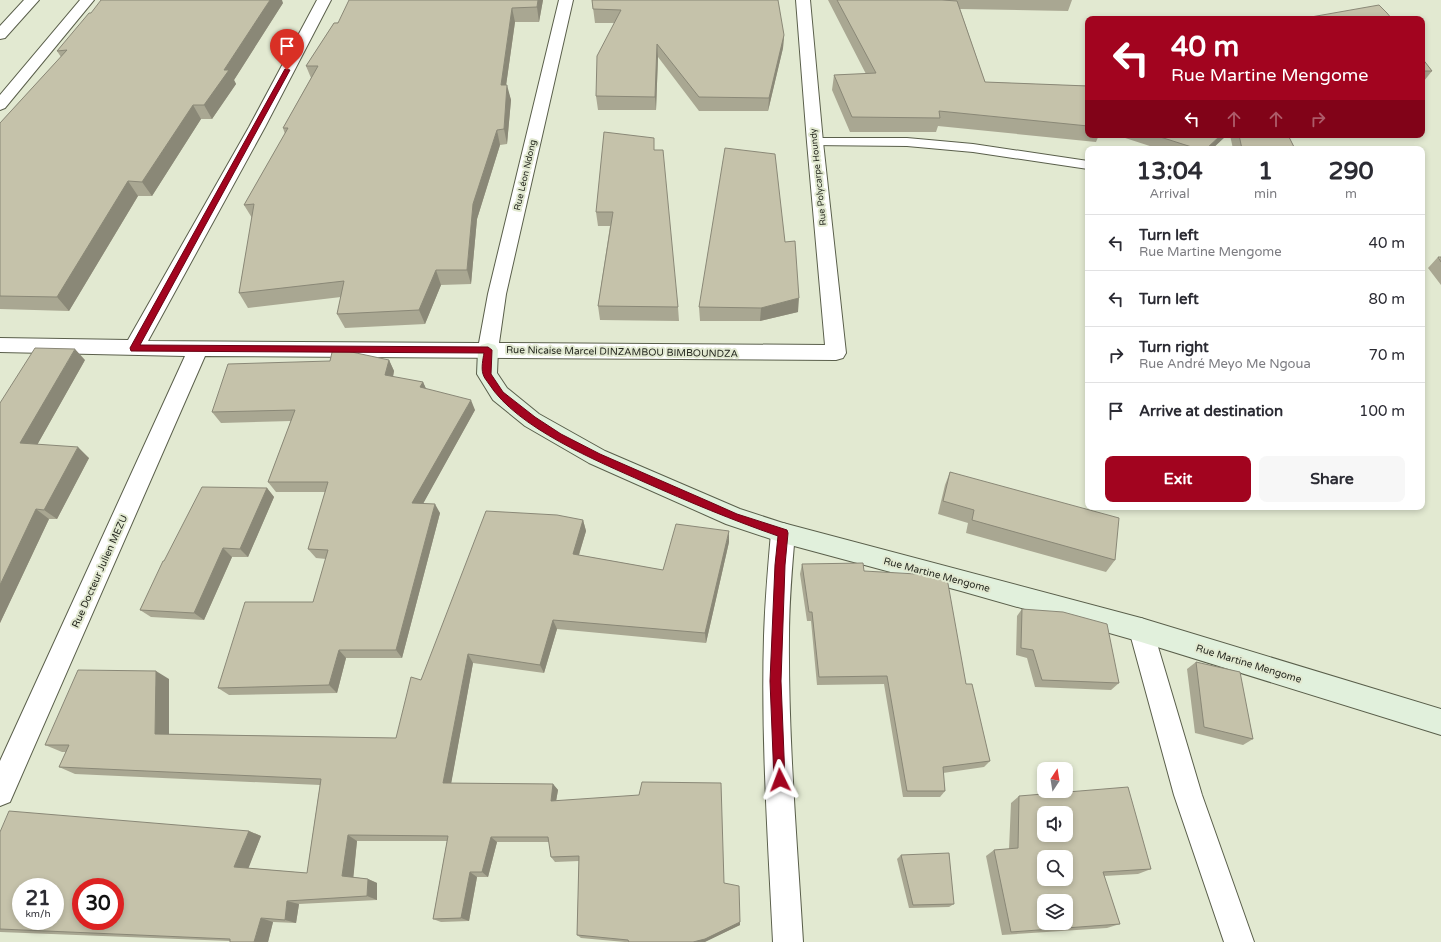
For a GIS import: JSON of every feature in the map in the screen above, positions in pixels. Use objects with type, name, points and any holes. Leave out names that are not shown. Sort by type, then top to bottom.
[{"type":"street","points":[[0,35],[32,0]]},
{"type":"street","points":[[0,105],[86,0]]},
{"type":"street","points":[[134,348],[257,127],[324,0]]},
{"type":"street","name":"Rue Léon Ndong","points":[[488,350],[497,294],[566,0]]},
{"type":"street","name":"Rue Polycarpe Houndy","points":[[803,0],[815,142],[836,353]]},
{"type":"street","name":"Rue Nicaise Marcel DINZAMBOU BIMBOUNDZA","points":[[0,345],[198,349],[836,353]]},
{"type":"street","name":"Rue Docteur Julien MEZU","points":[[0,792],[198,349]]},
{"type":"street","name":"Rue Martine Mengome","points":[[488,350],[487,374],[500,394],[532,420],[597,457],[734,517],[783,533],[954,578],[1141,630],[1441,722]]},
{"type":"street","points":[[783,533],[780,565],[775,681],[788,942]]},
{"type":"street","points":[[1141,630],[1188,795],[1239,942]]},
{"type":"lane","points":[[815,142],[907,142],[973,148],[1085,165]]},
{"type":"building","points":[[101,0],[270,0],[224,70],[229,70],[204,105],[193,105],[142,182],[128,181],[57,297],[0,296],[0,123],[67,50],[57,51]]},
{"type":"building","points":[[349,0],[538,0],[537,7],[512,8],[501,85],[507,85],[504,129],[497,130],[473,204],[467,270],[436,270],[419,310],[337,314],[344,281],[239,293],[254,204],[244,205],[288,128],[283,128],[318,66],[306,66],[334,23],[338,23]]},
{"type":"building","points":[[592,0],[778,0],[784,35],[769,98],[699,97],[657,44],[655,97],[596,96],[597,56],[621,10],[593,9]]},
{"type":"building","points":[[837,0],[957,1],[985,82],[1085,86],[1085,126],[939,111],[940,118],[852,117],[834,75],[876,73]]},
{"type":"building","points":[[1379,5],[1390,16],[1317,16]]},
{"type":"building","points":[[1425,62],[1432,71],[1425,71]]},
{"type":"building","points":[[604,132],[654,138],[654,150],[663,150],[678,307],[598,306],[613,212],[596,212]]},
{"type":"building","points":[[1163,138],[1218,138],[1209,146],[1189,146]]},
{"type":"building","points":[[1240,138],[1290,138],[1294,146],[1241,146]]},
{"type":"building","points":[[725,148],[775,154],[785,242],[795,241],[799,298],[761,308],[699,307]]},
{"type":"building","points":[[35,348],[75,349],[20,443],[78,447],[44,510],[36,509],[0,585],[0,403]]},
{"type":"building","points":[[333,348],[389,360],[385,375],[423,382],[420,387],[471,400],[412,503],[435,504],[396,650],[339,650],[329,685],[218,688],[245,602],[313,602],[328,550],[308,549],[328,482],[268,482],[295,410],[212,412],[228,364],[330,361]]},
{"type":"building","points":[[950,472],[1085,509],[1085,510],[1119,518],[1115,560],[972,520],[974,510],[943,501]]},
{"type":"building","points":[[202,487],[267,488],[240,549],[223,548],[194,613],[140,610],[163,561]]},
{"type":"building","points":[[486,511],[557,515],[583,520],[573,554],[663,570],[676,524],[729,531],[705,633],[553,620],[540,665],[468,654],[443,783],[553,784],[551,801],[639,795],[642,782],[721,783],[724,883],[739,886],[740,922],[705,939],[693,942],[629,942],[628,940],[577,935],[579,856],[551,857],[548,837],[491,837],[482,872],[470,872],[461,918],[433,919],[448,836],[348,835],[342,876],[368,879],[367,896],[287,901],[285,920],[261,918],[254,942],[230,942],[230,939],[23,930],[64,930],[64,878],[12,878],[12,930],[0,929],[0,832],[9,811],[249,831],[234,867],[307,873],[321,779],[59,767],[69,745],[45,745],[78,670],[156,671],[155,734],[396,738],[411,677],[421,680]]},
{"type":"building","points":[[863,563],[864,571],[934,575],[947,578],[966,684],[972,684],[990,761],[943,767],[945,791],[907,791],[887,676],[819,677],[812,612],[809,612],[802,564]]},
{"type":"building","points":[[1022,609],[1063,612],[1107,624],[1119,683],[1042,680],[1033,650],[1021,648]]},
{"type":"building","points":[[1196,662],[1240,672],[1253,739],[1204,727]]},
{"type":"building","points":[[1128,787],[1151,869],[1103,872],[1120,924],[1073,927],[1073,894],[1037,894],[1037,930],[1038,930],[1011,932],[994,850],[1018,848],[1019,796],[1037,795],[1037,798],[1073,798],[1073,792]]},
{"type":"building","points":[[949,853],[954,904],[913,905],[901,855]]},
{"type":"route","points":[[287,70],[257,127],[134,348],[213,350],[488,350],[487,374],[500,394],[532,420],[597,457],[734,517],[783,533],[780,565],[775,681],[780,780]]}]
